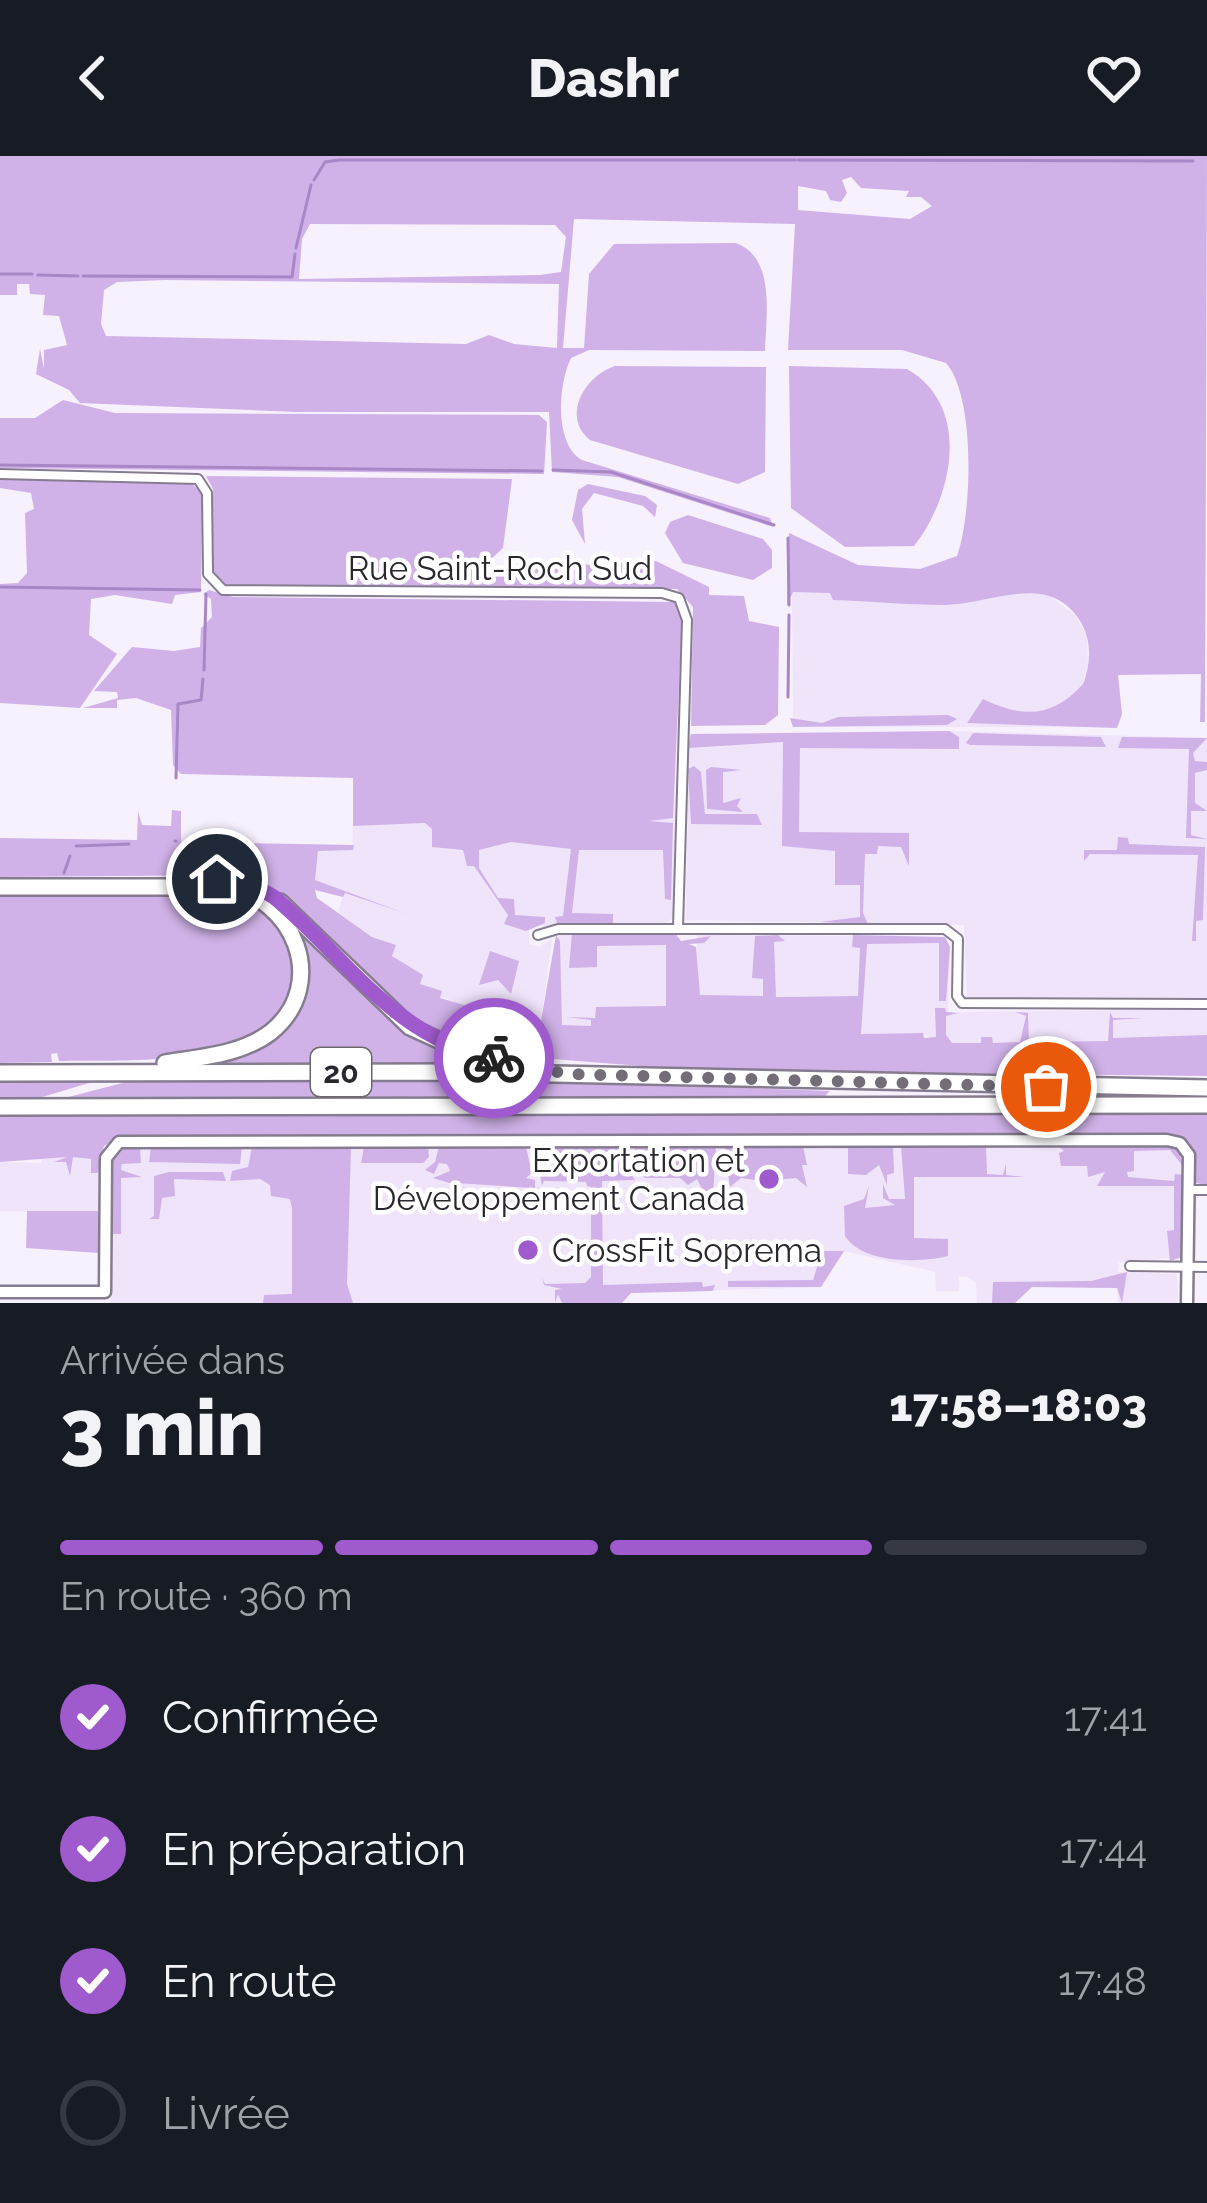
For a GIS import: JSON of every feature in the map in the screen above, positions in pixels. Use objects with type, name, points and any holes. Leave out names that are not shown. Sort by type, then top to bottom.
[{"type":"highway","points":[[137,885],[220,879],[257,887],[418,1031],[468,1052],[566,1074]]},
{"type":"highway","points":[[0,887],[233,888],[263,901],[295,939],[300,980],[283,1020],[249,1045],[116,1072]]},
{"type":"highway","name":"20","points":[[0,1072],[566,1074],[1206,1092]]},
{"type":"highway","name":"20","points":[[0,1107],[1206,1092]]},
{"type":"street","name":"Rue Saint-Roch Sud","points":[[0,474],[189,476],[205,486],[207,571],[211,583],[223,590],[662,593],[680,598],[687,620],[678,928]]},
{"type":"street","points":[[538,934],[549,929],[950,930],[958,944],[957,995],[962,1004],[1207,1004]]},
{"type":"street","points":[[0,1292],[105,1298],[106,1158],[119,1142],[1167,1140],[1188,1152],[1187,1303]]},
{"type":"street","points":[[1189,1190],[1207,1190]]},
{"type":"street","points":[[1130,1266],[1207,1267]]},
{"type":"shaded area","points":[[0,156],[1207,156],[1205,722],[1200,722],[1201,674],[1118,675],[1122,714],[1117,728],[967,723],[983,699],[1024,712],[1036,711],[1060,703],[1083,684],[1089,660],[1087,636],[1067,606],[1052,597],[1018,594],[930,605],[833,600],[830,593],[793,592],[787,606],[789,533],[858,565],[920,569],[957,556],[968,486],[967,428],[956,379],[946,363],[902,350],[788,350],[795,224],[574,219],[563,348],[584,348],[589,274],[614,244],[736,243],[749,251],[758,261],[766,290],[765,351],[589,350],[571,358],[561,413],[567,441],[582,460],[770,518],[773,527],[618,477],[552,472],[549,412],[296,412],[80,403],[69,390],[36,374],[40,349],[44,369],[44,350],[67,345],[59,316],[43,315],[45,295],[30,294],[29,284],[17,284],[17,295],[0,295]],"holes":[[[851,177],[861,188],[909,191],[906,197],[921,197],[932,206],[910,219],[798,210],[798,186],[826,191],[830,200],[841,202],[847,193],[842,180]],[[310,224],[555,225],[566,237],[561,272],[299,279],[302,239]],[[117,282],[559,284],[557,348],[514,344],[489,335],[466,344],[106,336],[101,324],[104,290]]]},
{"type":"shaded area","points":[[615,366],[766,367],[765,472],[738,484],[590,440],[577,420],[580,398],[594,379]]},
{"type":"shaded area","points":[[789,366],[907,369],[928,385],[941,405],[949,453],[939,503],[914,546],[845,547],[791,508]]},
{"type":"shaded area","points":[[63,400],[115,413],[539,415],[547,422],[544,474],[0,468],[0,418],[35,418]]},
{"type":"shaded area","points":[[206,476],[512,479],[503,548],[490,560],[490,570],[656,561],[709,587],[709,595],[744,596],[749,621],[779,627],[778,715],[765,725],[691,726],[693,607],[677,589],[226,585],[213,572],[213,489]]},
{"type":"shaded area","points":[[0,479],[190,482],[202,493],[201,592],[175,595],[172,604],[115,595],[91,599],[89,635],[117,654],[80,708],[0,703],[0,584],[18,583],[27,573],[25,513],[34,509],[31,493],[0,488]]},
{"type":"shaded area","points":[[588,484],[645,496],[657,505],[655,517],[643,506],[594,493],[582,509],[585,544],[572,520],[578,490]]},
{"type":"shaded area","points":[[688,515],[763,539],[772,550],[772,568],[753,580],[683,563],[665,533],[670,522]]},
{"type":"shaded area","points":[[209,590],[233,597],[674,602],[682,617],[673,818],[649,821],[673,823],[671,900],[665,899],[663,850],[579,850],[572,913],[613,914],[613,923],[557,923],[555,917],[563,916],[571,849],[511,842],[479,850],[479,868],[498,898],[514,899],[515,915],[545,917],[545,923],[526,931],[504,924],[508,915],[474,866],[467,866],[463,850],[432,847],[432,829],[425,823],[353,826],[353,778],[181,774],[173,765],[171,710],[136,698],[117,700],[117,708],[83,708],[118,698],[117,692],[94,691],[132,647],[174,651],[200,647],[201,628],[212,617],[211,599],[203,594]]},
{"type":"shaded area","points":[[792,592],[952,605],[1023,592],[1048,594],[1075,615],[1087,636],[1088,666],[1081,687],[1088,727],[793,727]]},
{"type":"shaded area","points":[[948,715],[957,719],[947,725],[793,727],[790,718],[822,723],[838,717]]},
{"type":"shaded area","points":[[949,731],[1207,738],[1207,998],[967,998],[964,925],[686,920],[689,735]]},
{"type":"shaded area","points":[[949,731],[959,737],[959,749],[800,748],[799,832],[909,833],[909,866],[901,847],[878,846],[877,854],[865,854],[863,913],[868,924],[820,922],[860,917],[860,885],[835,885],[835,851],[782,846],[783,742],[688,748],[691,734]]},
{"type":"shaded area","points":[[973,733],[1101,737],[1106,747],[970,745],[966,743]]},
{"type":"shaded area","points":[[1122,737],[1207,738],[1193,753],[1195,761],[1207,762],[1207,770],[1195,773],[1195,803],[1207,811],[1191,811],[1191,835],[1207,839],[1186,838],[1189,749],[1118,748]]},
{"type":"shaded area","points":[[694,766],[701,772],[705,814],[757,814],[762,825],[691,824],[688,769]]},
{"type":"shaded area","points":[[706,770],[742,770],[723,772],[723,803],[741,798],[737,806],[743,812],[707,809]]},
{"type":"shaded area","points":[[643,791],[675,791],[673,918],[666,923],[529,926],[529,944],[539,947],[552,939],[541,1021],[471,1009],[420,984],[392,956],[395,945],[372,937],[338,912],[344,893],[315,880],[318,850],[352,850],[353,826],[425,823],[432,828],[432,847],[479,850],[510,841],[633,850]]},
{"type":"shaded area","points":[[172,810],[181,811],[181,842],[354,845],[353,850],[318,851],[315,880],[407,914],[345,893],[343,897],[315,890],[317,898],[372,937],[396,945],[392,956],[423,975],[420,984],[442,991],[440,998],[515,1020],[541,1021],[556,935],[562,1025],[591,1026],[591,1020],[566,1017],[595,1018],[596,1007],[666,1006],[666,945],[597,946],[597,967],[569,968],[572,933],[675,933],[681,941],[711,936],[704,943],[689,944],[696,947],[700,995],[763,996],[763,979],[752,978],[755,936],[778,935],[785,941],[774,942],[776,997],[858,996],[860,948],[852,947],[853,935],[945,937],[950,947],[946,1001],[939,1001],[939,943],[867,944],[861,1034],[936,1037],[935,1008],[945,1008],[958,1013],[946,1016],[946,1035],[952,1043],[981,1043],[981,1037],[992,1037],[993,1043],[1020,1042],[1026,1016],[1015,1012],[1028,1013],[1029,1042],[1108,1041],[1110,1012],[1113,1018],[1144,1018],[1113,1020],[1113,1038],[1207,1035],[1207,1076],[705,1071],[514,1056],[474,1048],[413,1022],[278,892],[240,875],[0,877],[0,838],[137,840],[138,811],[142,825],[171,826]]},
{"type":"shaded area","points":[[1118,837],[1128,838],[1129,844],[1205,847],[1203,920],[1196,921],[1196,941],[1192,941],[1198,855],[1090,854],[1084,861],[1084,850],[1117,850]]},
{"type":"shaded area","points":[[247,886],[274,900],[390,1017],[494,1061],[494,1066],[185,1066],[286,1023],[302,947]]},
{"type":"shaded area","points":[[233,893],[276,922],[293,954],[284,1002],[264,1027],[236,1043],[202,1053],[59,1061],[57,1053],[51,1054],[52,1062],[0,1063],[0,895]]},
{"type":"shaded area","points":[[666,933],[666,1007],[613,1007],[593,1028],[559,1026],[558,936]]},
{"type":"shaded area","points":[[697,935],[945,937],[950,947],[948,1012],[1207,1009],[1207,1040],[944,1045],[922,1033],[861,1034],[846,996],[764,997],[696,1009]]},
{"type":"shaded area","points":[[490,951],[519,961],[511,994],[498,980],[479,985]]},
{"type":"shaded area","points":[[0,1079],[99,1080],[39,1098],[0,1102]]},
{"type":"shaded area","points":[[138,1079],[558,1081],[830,1091],[822,1099],[53,1101]]},
{"type":"shaded area","points":[[0,1115],[1207,1115],[1207,1185],[1196,1183],[1190,1144],[1174,1135],[124,1135],[104,1146],[98,1173],[91,1173],[91,1159],[73,1157],[70,1176],[66,1162],[54,1162],[67,1157],[0,1162]]},
{"type":"shaded area","points":[[543,1146],[626,1147],[627,1168],[635,1180],[602,1181],[603,1285],[702,1282],[703,1287],[715,1285],[713,1291],[631,1293],[622,1303],[562,1303],[558,1294],[555,1303],[555,1290],[562,1289],[544,1285],[542,1278],[545,1284],[585,1283],[591,1277],[591,1187],[586,1182],[591,1182],[544,1181],[542,1186],[536,1151]]},
{"type":"shaded area","points":[[635,1146],[716,1146],[712,1212],[711,1191],[703,1191],[697,1179],[688,1185],[680,1178],[645,1178],[634,1166]]},
{"type":"shaded area","points":[[724,1146],[803,1146],[807,1187],[796,1178],[776,1180],[772,1170],[764,1171],[762,1181],[741,1178],[730,1187]]},
{"type":"shaded area","points":[[848,1146],[893,1146],[894,1173],[887,1175],[887,1185],[879,1165],[866,1175],[848,1174]]},
{"type":"shaded area","points":[[901,1146],[986,1146],[987,1174],[1003,1175],[1006,1163],[1006,1175],[1024,1177],[914,1177],[914,1238],[948,1239],[948,1256],[908,1260],[878,1256],[845,1236],[844,1206],[864,1199],[869,1186],[865,1208],[895,1205],[883,1198],[883,1184],[889,1199],[905,1199]]},
{"type":"shaded area","points":[[1058,1146],[1169,1146],[1179,1150],[1183,1166],[1170,1150],[1134,1151],[1134,1171],[1127,1172],[1128,1177],[1174,1181],[1175,1174],[1183,1175],[1182,1257],[1170,1261],[1167,1231],[1174,1230],[1174,1186],[1097,1186],[1105,1172],[1088,1177],[1087,1166],[1061,1166],[1059,1153],[1064,1151]]},
{"type":"shaded area","points":[[1169,1146],[1183,1159],[1182,1257],[1119,1262],[1118,1272],[1177,1274],[1178,1303],[1118,1303],[1117,1288],[1032,1287],[1015,1303],[977,1303],[976,1283],[967,1277],[959,1277],[959,1291],[936,1291],[935,1272],[844,1251],[821,1287],[631,1293],[604,1303],[340,1303],[345,1147]]},
{"type":"shaded area","points":[[242,1147],[240,1164],[149,1162],[151,1148]]},
{"type":"shaded area","points":[[252,1147],[351,1148],[347,1284],[353,1303],[263,1303],[264,1295],[292,1294],[292,1208],[290,1199],[271,1196],[270,1185],[260,1179],[230,1181],[232,1171],[248,1167]]},
{"type":"shaded area","points":[[316,1147],[316,1303],[111,1303],[111,1158],[120,1148]]},
{"type":"shaded area","points":[[364,1147],[428,1147],[429,1157],[423,1163],[361,1163]]},
{"type":"shaded area","points":[[439,1147],[526,1147],[532,1173],[526,1178],[535,1180],[535,1209],[532,1188],[456,1183],[454,1198],[453,1184],[433,1178],[450,1171],[447,1164],[439,1163],[434,1174],[425,1170],[435,1162]]},
{"type":"shaded area","points":[[120,1148],[140,1148],[141,1163],[122,1164],[121,1170],[142,1177],[121,1178],[121,1234],[111,1234],[111,1158]]},
{"type":"shaded area","points":[[42,1155],[100,1156],[100,1212],[0,1211],[0,1162],[41,1163]]},
{"type":"shaded area","points":[[223,1172],[226,1181],[174,1179],[175,1196],[162,1198],[159,1219],[149,1219],[154,1216],[154,1176]]},
{"type":"shaded area","points":[[27,1211],[98,1211],[99,1253],[26,1248]]},
{"type":"shaded area","points":[[822,1251],[844,1251],[821,1287],[728,1287],[728,1281],[813,1280]]},
{"type":"shaded area","points":[[1127,1272],[1122,1303],[1117,1288],[1032,1287],[1015,1303],[992,1303],[993,1282],[1091,1281]]},
{"type":"waterway","points":[[314,180],[325,162],[339,160],[795,160]]},
{"type":"waterway","points":[[798,160],[1193,161]]},
{"type":"waterway","points":[[296,248],[311,185]]},
{"type":"waterway","points":[[83,276],[292,277],[295,254]]},
{"type":"waterway","points":[[0,274],[32,274]]},
{"type":"waterway","points":[[38,275],[78,276]]},
{"type":"waterway","points":[[0,465],[542,471]]},
{"type":"waterway","points":[[553,470],[611,472],[774,525]]},
{"type":"waterway","points":[[788,538],[789,605]]},
{"type":"waterway","points":[[0,587],[200,590]]},
{"type":"waterway","points":[[204,670],[206,594]]},
{"type":"waterway","points":[[788,697],[789,615]]},
{"type":"waterway","points":[[176,778],[178,704],[201,700],[203,679]]},
{"type":"waterway","points":[[76,846],[129,844]]},
{"type":"waterway","points":[[64,873],[70,856]]},
{"type":"way so far","points":[[494,1058],[566,1074],[1046,1087]]},
{"type":"place","name":"Exportation et Développement Canada","points":[[769,1179]]},
{"type":"place","name":"CrossFit Soprema","points":[[528,1250]]},
{"type":"route","points":[[217,879],[251,884],[274,897],[410,1027],[431,1039],[494,1058]]}]
